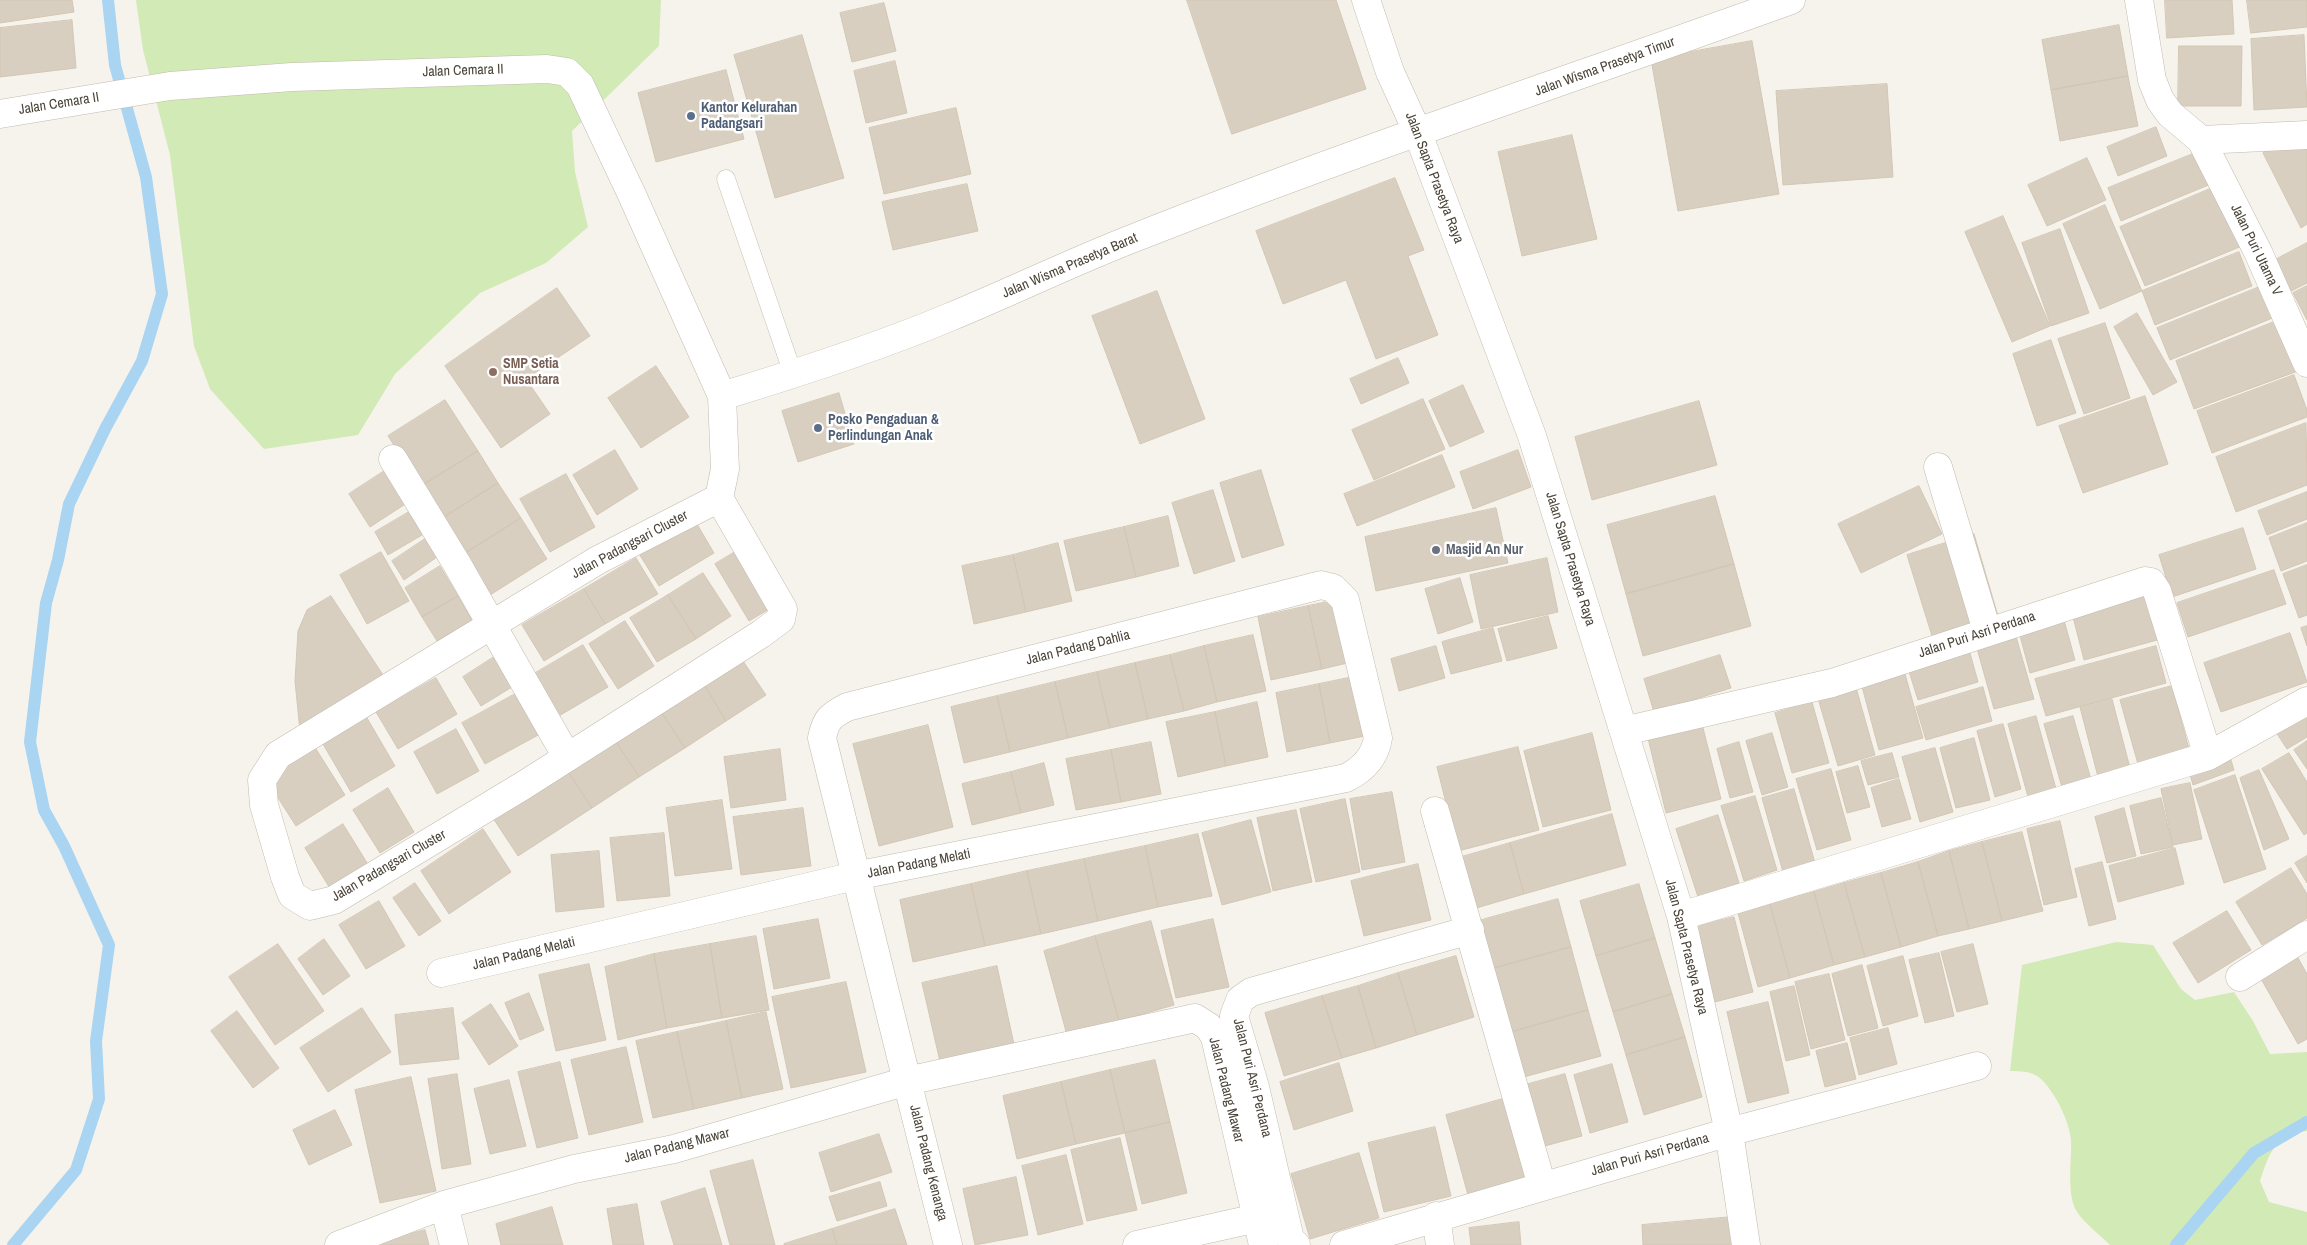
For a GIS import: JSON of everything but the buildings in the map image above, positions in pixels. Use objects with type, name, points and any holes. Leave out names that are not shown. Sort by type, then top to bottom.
[{"type":"street","name":"Jalan Sapta Prasetya Raya","points":[[1366,0],[1390,72],[1417,131],[1532,436],[1681,916],[1730,1132],[1746,1245]]},
{"type":"street","name":"Jalan Wisma Prasetya Timur","points":[[1417,131],[1557,84],[1792,0]]},
{"type":"street","points":[[2139,0],[2152,80],[2160,100],[2170,114],[2201,140],[2307,135]]},
{"type":"street","name":"Jalan Cemara II","points":[[0,114],[170,86],[292,77],[463,70],[547,69],[567,72],[580,85],[632,195],[722,396]]},
{"type":"street","name":"Jalan Wisma Prasetya Barat","points":[[722,396],[793,374],[946,319],[1132,239],[1417,131]]},
{"type":"street","name":"Jalan Puri Utama V","points":[[2201,140],[2258,252],[2307,362]]},
{"type":"street","points":[[719,498],[725,469],[722,396]]},
{"type":"street","points":[[393,458],[457,564],[566,757]]},
{"type":"street","points":[[1938,467],[1987,631]]},
{"type":"street","name":"Jalan Padangsari Cluster","points":[[719,498],[783,609],[781,619],[761,634],[566,757],[334,900],[310,906],[292,895],[285,878],[264,805],[262,780],[278,755],[598,560],[719,498]]},
{"type":"street","name":"Jalan Puri Asri Perdana","points":[[1624,731],[1832,683],[2145,581],[2150,582],[2157,591],[2208,756]]},
{"type":"street","name":"Jalan Padang Dahlia","points":[[855,876],[822,738],[828,718],[847,707],[1321,585],[1333,588],[1345,600],[1378,738]]},
{"type":"street","points":[[1681,916],[2208,756],[2307,700]]},
{"type":"street","name":"Jalan Padang Melati","points":[[441,973],[855,876],[1328,783],[1360,771],[1376,748],[1378,738]]},
{"type":"street","points":[[1435,811],[1542,1186]]},
{"type":"street","points":[[855,876],[907,1081]]},
{"type":"street","name":"Jalan Puri Asri Perdana","points":[[1296,1245],[1290,1239],[1255,1087],[1234,1016],[1240,1000],[1251,992],[1470,930]]},
{"type":"street","points":[[2240,977],[2307,935]]},
{"type":"street","name":"Jalan Padang Mawar","points":[[339,1245],[444,1205],[574,1169],[674,1149],[907,1081],[1195,1018],[1209,1027],[1215,1037],[1258,1218]]},
{"type":"street","name":"Jalan Puri Asri Perdana","points":[[1344,1245],[1436,1216],[1730,1132],[1977,1066]]},
{"type":"street","name":"Jalan Padang Kenanga","points":[[907,1081],[948,1245]]},
{"type":"street","points":[[444,1205],[454,1245]]},
{"type":"street","points":[[1436,1216],[1440,1245]]},
{"type":"street","points":[[1137,1245],[1258,1218],[1263,1245]]},
{"type":"lane","points":[[726,179],[793,374]]},
{"type":"green space","points":[[136,0],[661,0],[659,46],[572,131],[575,172],[588,227],[546,263],[480,293],[395,374],[358,435],[264,449],[210,389],[194,346],[170,155],[143,50]]},
{"type":"green space","points":[[2116,942],[2153,945],[2181,989],[2195,1000],[2234,992],[2253,1021],[2270,1054],[2307,1052],[2307,1131],[2287,1136],[2280,1141],[2270,1154],[2260,1181],[2269,1202],[2307,1212],[2307,1245],[2110,1245],[2077,1212],[2072,1196],[2070,1177],[2071,1140],[2069,1128],[2062,1110],[2053,1094],[2040,1078],[2030,1073],[2010,1071],[2022,965]]},
{"type":"waterway","points":[[13,1245],[76,1170],[99,1099],[96,1041],[109,945],[64,846],[44,810],[30,742],[46,603],[58,560],[69,504],[105,429],[142,361],[162,294],[146,177],[115,65],[108,0]]},
{"type":"waterway","points":[[2176,1245],[2254,1153],[2307,1122]]},
{"type":"place","name":"Kantor Kelurahan Padangsari","points":[[691,116]]},
{"type":"place","name":"SMP Setia Nusantara","points":[[493,372]]},
{"type":"place","name":"Posko Pengaduan & Perlindungan Anak","points":[[818,428]]},
{"type":"place","name":"Masjid An Nur","points":[[1436,550]]}]
